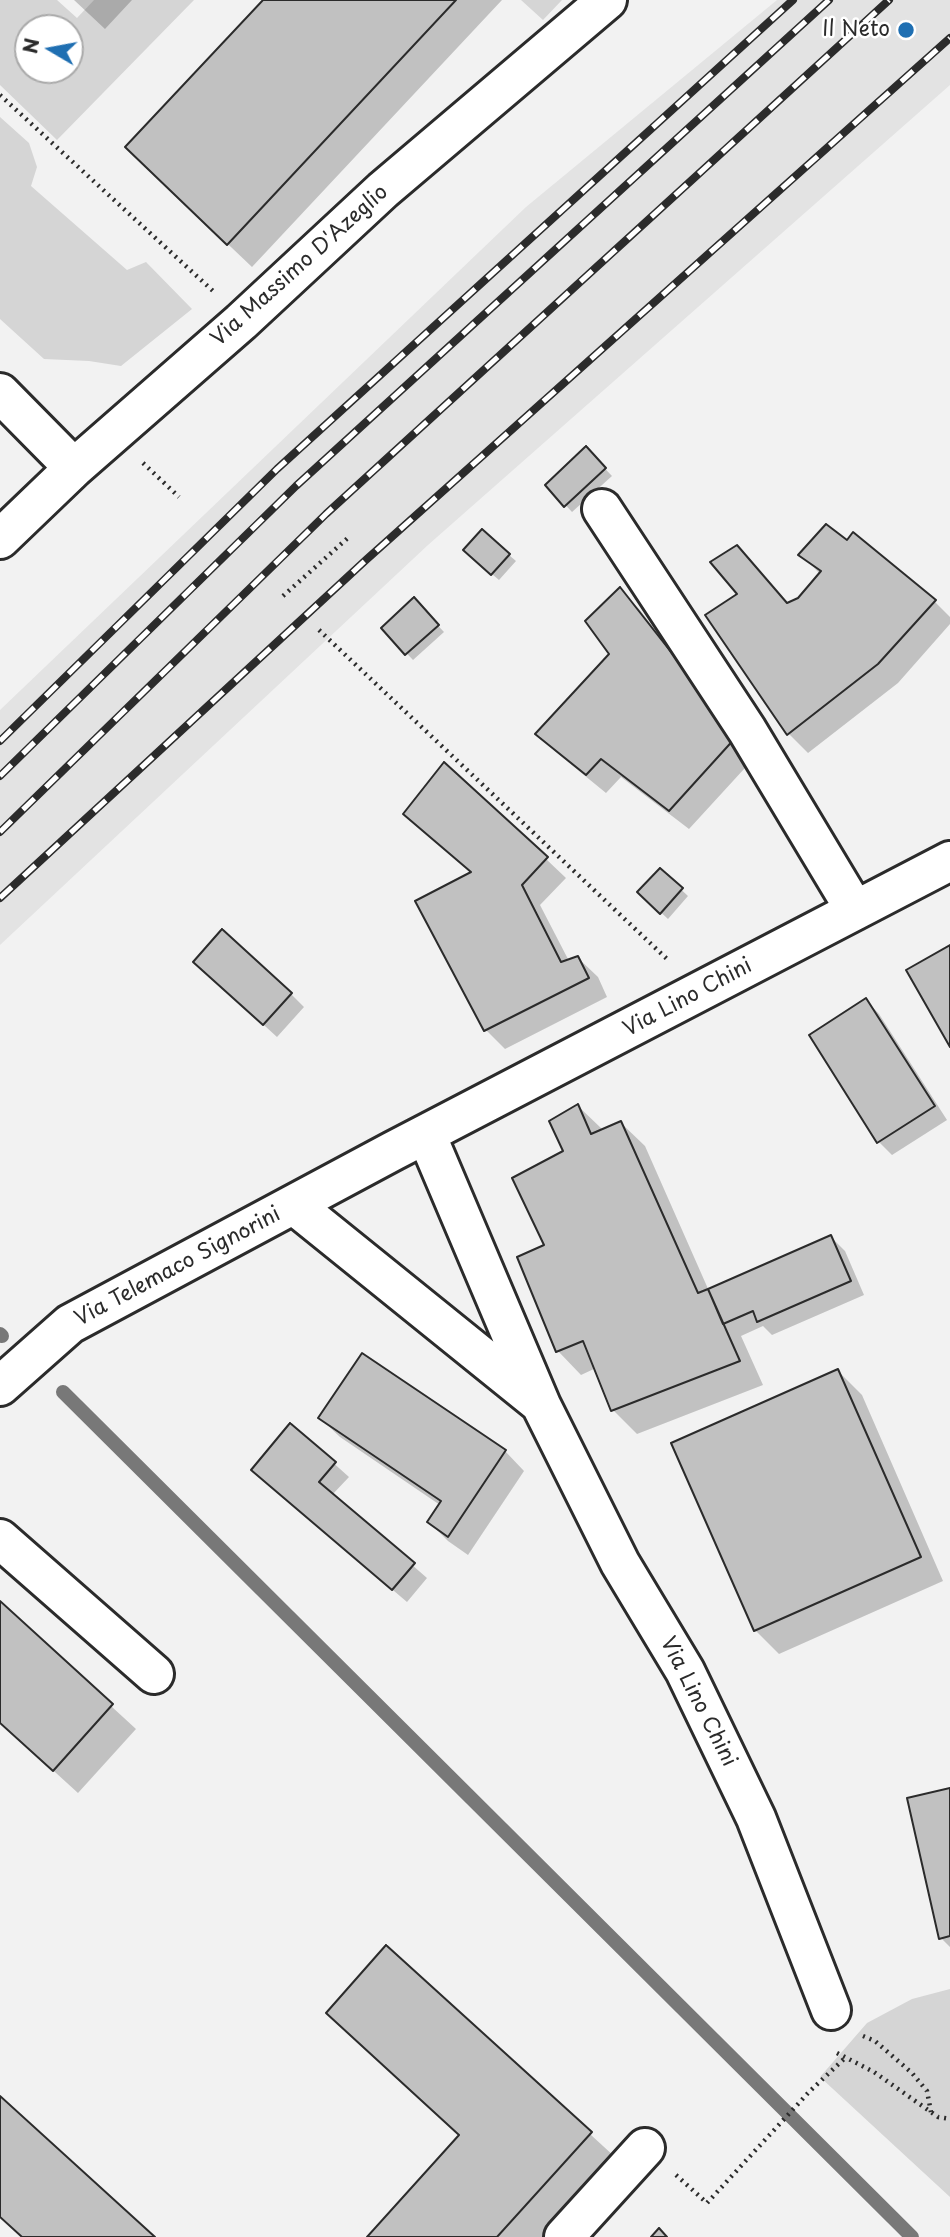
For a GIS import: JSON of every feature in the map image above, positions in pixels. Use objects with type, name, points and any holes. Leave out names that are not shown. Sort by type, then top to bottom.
[{"type":"street","name":"Via Massimo D'Azeglio","points":[[0,539],[74,468],[241,322],[383,190],[607,0]]},
{"type":"street","points":[[0,393],[74,468]]},
{"type":"street","points":[[602,509],[747,730],[855,910]]},
{"type":"street","name":"Via Lino Chini","points":[[541,1405],[295,1205],[950,860]]},
{"type":"street","name":"Via Lino Chini","points":[[426,1134],[541,1405],[620,1563],[685,1671],[756,1818],[831,2010]]},
{"type":"street","name":"Via Telemaco Signorini","points":[[0,1386],[70,1324],[295,1205]]},
{"type":"street","points":[[0,1539],[155,1674]]},
{"type":"street","points":[[564,2237],[645,2148]]},
{"type":"path","points":[[0,94],[207,285],[241,322]]},
{"type":"path","points":[[283,596],[350,536]]},
{"type":"path","points":[[319,630],[701,992]]},
{"type":"path","points":[[831,2010],[835,2022],[875,2041],[912,2073],[926,2091],[931,2113]]},
{"type":"path","points":[[645,2148],[707,2203],[809,2092],[846,2057]]},
{"type":"shaded area","points":[[0,0],[57,0],[73,14],[14,14],[14,84],[84,84],[84,14],[81,14],[94,0],[194,0],[57,140],[0,85]]},
{"type":"shaded area","points":[[521,0],[562,0],[543,20]]},
{"type":"shaded area","points":[[777,0],[950,0],[950,85],[428,545],[0,945],[0,710],[526,207]]},
{"type":"shaded area","points":[[0,117],[29,143],[37,167],[31,186],[127,270],[146,262],[192,309],[121,366],[44,359],[0,319]]},
{"type":"shaded area","points":[[950,1989],[950,2197],[820,2077],[867,2023],[912,1999]]},
{"type":"building","points":[[263,0],[456,0],[227,245],[125,147]]},
{"type":"building","points":[[586,446],[606,468],[564,507],[545,485]]},
{"type":"building","points":[[826,524],[847,540],[853,532],[936,600],[878,664],[787,735],[705,615],[737,594],[710,562],[737,545],[787,603],[798,598],[821,571],[798,555]]},
{"type":"building","points":[[482,529],[510,554],[491,575],[463,550]]},
{"type":"building","points":[[620,587],[737,736],[669,811],[601,759],[586,775],[535,734],[609,654],[585,621]]},
{"type":"building","points":[[414,597],[439,625],[405,655],[381,628]]},
{"type":"building","points":[[444,762],[548,857],[522,885],[561,962],[578,956],[589,978],[484,1031],[415,901],[471,872],[403,814]]},
{"type":"building","points":[[660,868],[683,888],[660,914],[637,892]]},
{"type":"building","points":[[222,929],[292,993],[263,1025],[193,962]]},
{"type":"building","points":[[950,945],[950,1047],[906,970]]},
{"type":"building","points":[[866,998],[935,1106],[877,1143],[809,1035]]},
{"type":"building","points":[[578,1104],[591,1134],[621,1121],[698,1293],[708,1289],[740,1361],[611,1411],[583,1341],[556,1352],[517,1257],[544,1245],[512,1178],[563,1151],[549,1121]]},
{"type":"building","points":[[831,1235],[851,1281],[757,1322],[753,1311],[723,1324],[708,1289]]},
{"type":"building","points":[[362,1353],[506,1450],[448,1537],[427,1522],[441,1501],[318,1418]]},
{"type":"building","points":[[838,1369],[921,1557],[754,1631],[671,1443]]},
{"type":"building","points":[[290,1423],[336,1462],[319,1482],[415,1563],[392,1590],[251,1470]]},
{"type":"building","points":[[0,1601],[113,1704],[53,1771],[0,1723]]},
{"type":"building","points":[[950,1788],[950,1936],[939,1939],[907,1798]]},
{"type":"building","points":[[386,1945],[592,2132],[497,2237],[367,2237],[459,2135],[326,2013]]},
{"type":"building","points":[[0,2096],[155,2237],[22,2237],[0,2217]]},
{"type":"building","points":[[659,2228],[667,2237],[651,2237]]},
{"type":"waterway","points":[[63,1392],[912,2237]]},
{"type":"railway","points":[[0,741],[277,469],[793,0]]},
{"type":"railway","points":[[0,776],[296,486],[829,0]]},
{"type":"railway","points":[[0,832],[326,514],[889,0]]},
{"type":"railway","points":[[0,898],[367,559],[950,38]]},
{"type":"place","name":"Il Neto","points":[[906,30]]}]
